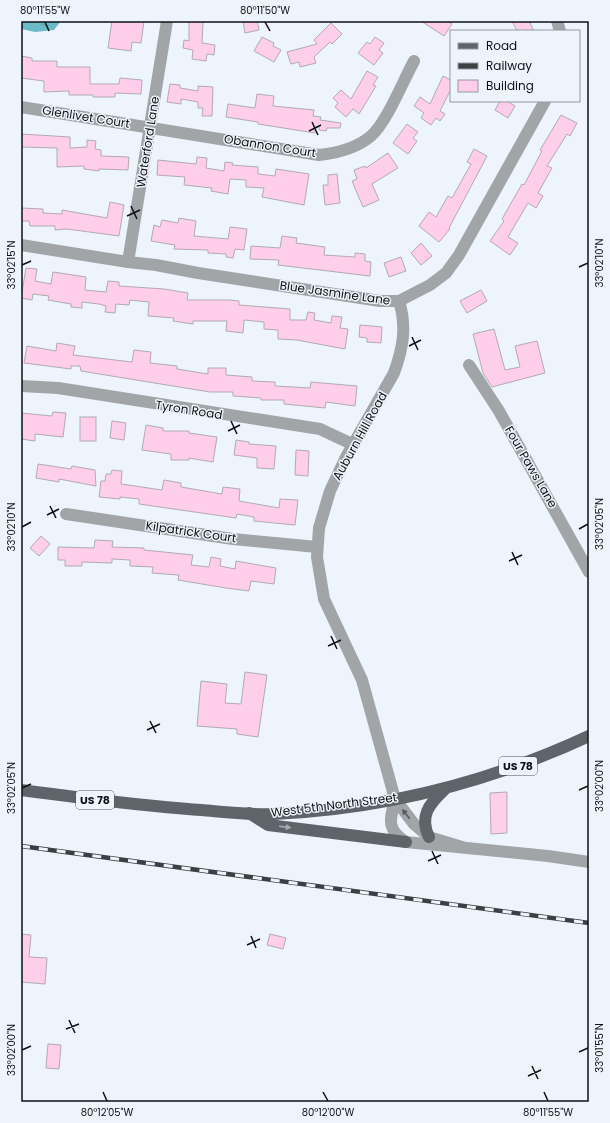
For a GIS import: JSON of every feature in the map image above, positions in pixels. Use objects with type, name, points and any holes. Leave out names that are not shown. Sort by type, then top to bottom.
[{"type":"main road","name":"West 5th North Street","points":[[21,790],[114,803],[273,814],[324,809],[395,799],[444,790],[502,772],[589,736]]},
{"type":"main road","points":[[429,838],[425,830],[425,815],[430,805],[444,790]]},
{"type":"main road","points":[[249,813],[268,825],[406,842]]},
{"type":"street","name":"Waterford Lane","points":[[128,262],[167,21]]},
{"type":"street","name":"Obannon Court","points":[[151,127],[319,155],[336,153],[371,136],[381,122],[414,61]]},
{"type":"street","name":"Blue Jasmine Lane","points":[[21,245],[380,301],[399,301],[430,285],[446,273],[459,256],[544,102]]},
{"type":"street","name":"Glenlivet Court","points":[[21,107],[151,127]]},
{"type":"street","name":"Auburn Hill Road","points":[[395,799],[362,680],[324,599],[316,557],[319,528],[330,491],[346,457],[394,373],[399,360],[402,347],[404,322],[399,301]]},
{"type":"street","name":"Four Paws Lane","points":[[469,365],[503,418],[589,572]]},
{"type":"street","name":"Tyron Road","points":[[21,386],[58,388],[320,430],[354,445]]},
{"type":"street","name":"Kilpatrick Court","points":[[66,514],[233,539],[317,548]]},
{"type":"street","points":[[395,799],[414,824],[429,838],[462,847]]},
{"type":"street","points":[[395,799],[391,826],[396,834],[406,842],[589,862]]},
{"type":"water","points":[[21,21],[61,21],[54,30],[35,32],[21,29]]},
{"type":"building","points":[[112,21],[144,21],[141,43],[132,42],[131,51],[108,48]]},
{"type":"building","points":[[189,21],[203,21],[202,43],[215,45],[214,55],[207,54],[206,61],[192,59],[193,50],[183,48],[184,40],[189,41]]},
{"type":"building","points":[[243,21],[257,21],[259,30],[245,33]]},
{"type":"building","points":[[421,21],[447,21],[452,24],[444,36]]},
{"type":"building","points":[[512,21],[529,21],[534,30],[516,30]]},
{"type":"building","points":[[331,23],[342,34],[332,44],[330,42],[314,57],[316,63],[300,67],[299,62],[291,64],[287,52],[317,44],[314,40]]},
{"type":"building","points":[[262,37],[274,43],[273,46],[281,50],[274,62],[254,51]]},
{"type":"building","points":[[375,37],[384,43],[379,50],[383,53],[374,65],[358,53],[367,42],[370,44]]},
{"type":"building","points":[[21,56],[32,58],[32,61],[57,61],[57,67],[90,67],[90,84],[119,84],[120,78],[142,80],[141,94],[115,93],[115,97],[93,97],[93,95],[69,95],[69,91],[44,92],[44,81],[21,78]]},
{"type":"building","points":[[367,71],[378,77],[373,85],[376,86],[359,114],[353,109],[346,117],[335,107],[338,103],[333,98],[341,90],[351,99]]},
{"type":"building","points":[[443,76],[450,80],[450,91],[440,111],[445,114],[440,121],[436,118],[431,125],[421,118],[424,113],[414,106],[420,97],[430,104]]},
{"type":"building","points":[[170,84],[180,85],[180,88],[198,91],[198,86],[213,87],[212,116],[202,116],[203,108],[198,108],[198,102],[181,99],[181,104],[167,102]]},
{"type":"building","points":[[257,94],[274,96],[273,106],[314,110],[313,116],[321,117],[320,120],[341,123],[340,128],[327,128],[326,131],[319,130],[319,127],[315,127],[315,133],[258,124],[258,122],[226,117],[228,104],[255,108]]},
{"type":"building","points":[[499,102],[509,102],[515,106],[508,118],[495,110]]},
{"type":"building","points":[[561,115],[577,123],[570,136],[567,134],[547,166],[552,168],[538,193],[543,196],[536,208],[528,203],[508,237],[518,243],[510,255],[490,241],[504,221],[502,219],[522,184],[524,185],[542,151],[540,150]]},
{"type":"building","points":[[407,124],[418,132],[413,138],[417,141],[408,154],[393,143]]},
{"type":"building","points":[[21,134],[70,137],[70,148],[87,147],[87,140],[96,141],[95,149],[101,150],[101,156],[129,157],[128,170],[99,169],[99,171],[84,169],[84,166],[57,167],[57,148],[21,147]]},
{"type":"building","points":[[474,149],[487,156],[449,228],[450,229],[439,242],[419,226],[429,212],[436,217],[448,196],[452,198],[471,164],[467,162]]},
{"type":"building","points":[[388,153],[398,168],[372,184],[379,200],[363,207],[352,181],[357,179],[354,170],[365,166],[366,168]]},
{"type":"building","points":[[197,157],[207,158],[206,168],[224,171],[225,162],[233,163],[232,165],[258,167],[258,174],[275,176],[276,169],[309,174],[304,205],[262,197],[264,188],[246,187],[246,180],[230,179],[228,194],[211,191],[212,188],[184,185],[185,177],[157,175],[158,160],[196,164]]},
{"type":"building","points":[[337,174],[340,203],[325,205],[323,185],[328,185],[328,175]]},
{"type":"building","points":[[110,202],[124,205],[119,236],[67,229],[55,230],[55,226],[30,226],[29,221],[21,221],[21,208],[43,209],[43,213],[62,214],[62,210],[107,218]]},
{"type":"building","points":[[179,218],[196,221],[194,236],[228,239],[230,227],[247,229],[244,250],[235,249],[233,258],[226,257],[226,254],[208,253],[208,250],[174,249],[175,245],[151,241],[154,225],[160,227],[162,220],[178,223]]},
{"type":"building","points":[[282,236],[297,238],[296,243],[325,247],[324,255],[355,257],[355,253],[365,254],[365,261],[371,262],[370,276],[278,265],[279,260],[250,259],[251,246],[280,248]]},
{"type":"building","points":[[421,243],[432,256],[421,265],[411,253]]},
{"type":"building","points":[[401,257],[406,271],[389,277],[384,263]]},
{"type":"building","points":[[26,268],[37,269],[35,281],[51,284],[53,272],[86,277],[85,290],[106,292],[108,281],[119,282],[119,286],[164,289],[188,293],[187,300],[230,300],[239,301],[239,305],[290,309],[290,320],[306,320],[308,312],[315,313],[314,320],[331,323],[332,316],[342,317],[340,328],[348,329],[345,349],[297,340],[278,339],[278,330],[264,329],[264,322],[244,320],[243,333],[226,331],[227,321],[193,321],[193,324],[173,321],[174,318],[148,316],[149,302],[130,300],[129,305],[116,304],[115,313],[105,312],[106,306],[99,304],[82,302],[82,308],[71,307],[71,304],[48,300],[49,296],[33,294],[32,300],[21,298]]},
{"type":"building","points":[[481,290],[487,301],[467,313],[460,301]]},
{"type":"building","points":[[360,325],[382,327],[381,343],[367,342],[367,338],[359,337]]},
{"type":"building","points":[[494,329],[505,370],[520,367],[515,346],[537,341],[545,373],[492,387],[483,373],[473,334]]},
{"type":"building","points":[[57,343],[75,346],[73,355],[132,362],[134,350],[151,352],[150,363],[177,366],[177,369],[208,374],[208,368],[226,368],[226,375],[252,377],[252,381],[275,382],[275,386],[310,388],[311,382],[357,386],[355,406],[326,402],[325,408],[284,404],[284,400],[261,400],[261,398],[233,396],[233,392],[210,392],[81,371],[80,366],[71,366],[71,369],[24,363],[27,346],[56,351]]},
{"type":"building","points":[[53,412],[66,413],[63,437],[35,434],[35,441],[21,439],[21,413],[52,416]]},
{"type":"building","points":[[80,417],[96,417],[96,441],[80,441]]},
{"type":"building","points":[[112,421],[126,423],[124,440],[110,438]]},
{"type":"building","points":[[146,425],[163,428],[163,431],[189,431],[189,433],[217,437],[213,462],[189,458],[189,460],[171,460],[171,454],[142,450]]},
{"type":"building","points":[[236,440],[249,442],[249,444],[276,446],[274,469],[257,468],[257,458],[234,455]]},
{"type":"building","points":[[296,450],[309,451],[308,476],[295,475]]},
{"type":"building","points":[[38,464],[71,469],[72,466],[95,470],[96,486],[59,479],[59,482],[36,478]]},
{"type":"building","points":[[112,470],[122,471],[121,484],[162,490],[164,480],[181,483],[181,487],[222,494],[223,487],[240,489],[239,501],[279,508],[280,499],[298,500],[295,525],[254,521],[254,517],[237,514],[236,518],[139,504],[139,499],[99,497],[101,481],[105,481],[106,474],[111,474]]},
{"type":"building","points":[[41,536],[50,544],[39,556],[30,548]]},
{"type":"building","points":[[95,540],[113,541],[112,547],[144,548],[144,550],[193,555],[191,565],[209,567],[211,557],[221,559],[220,566],[235,569],[236,561],[276,568],[274,584],[251,581],[249,591],[178,580],[179,575],[152,573],[153,567],[130,566],[130,560],[112,559],[112,563],[82,562],[82,566],[65,566],[65,560],[58,560],[58,547],[94,548]]},
{"type":"building","points":[[245,672],[267,675],[258,737],[237,734],[237,729],[197,726],[201,681],[227,684],[225,703],[241,704]]},
{"type":"building","points":[[507,792],[507,833],[491,834],[490,793]]},
{"type":"building","points":[[21,934],[31,935],[29,957],[47,958],[45,984],[21,982]]},
{"type":"building","points":[[270,934],[286,938],[283,949],[267,945]]},
{"type":"building","points":[[48,1044],[61,1045],[59,1069],[46,1068]]},
{"type":"railway","points":[[21,846],[589,923]]}]
